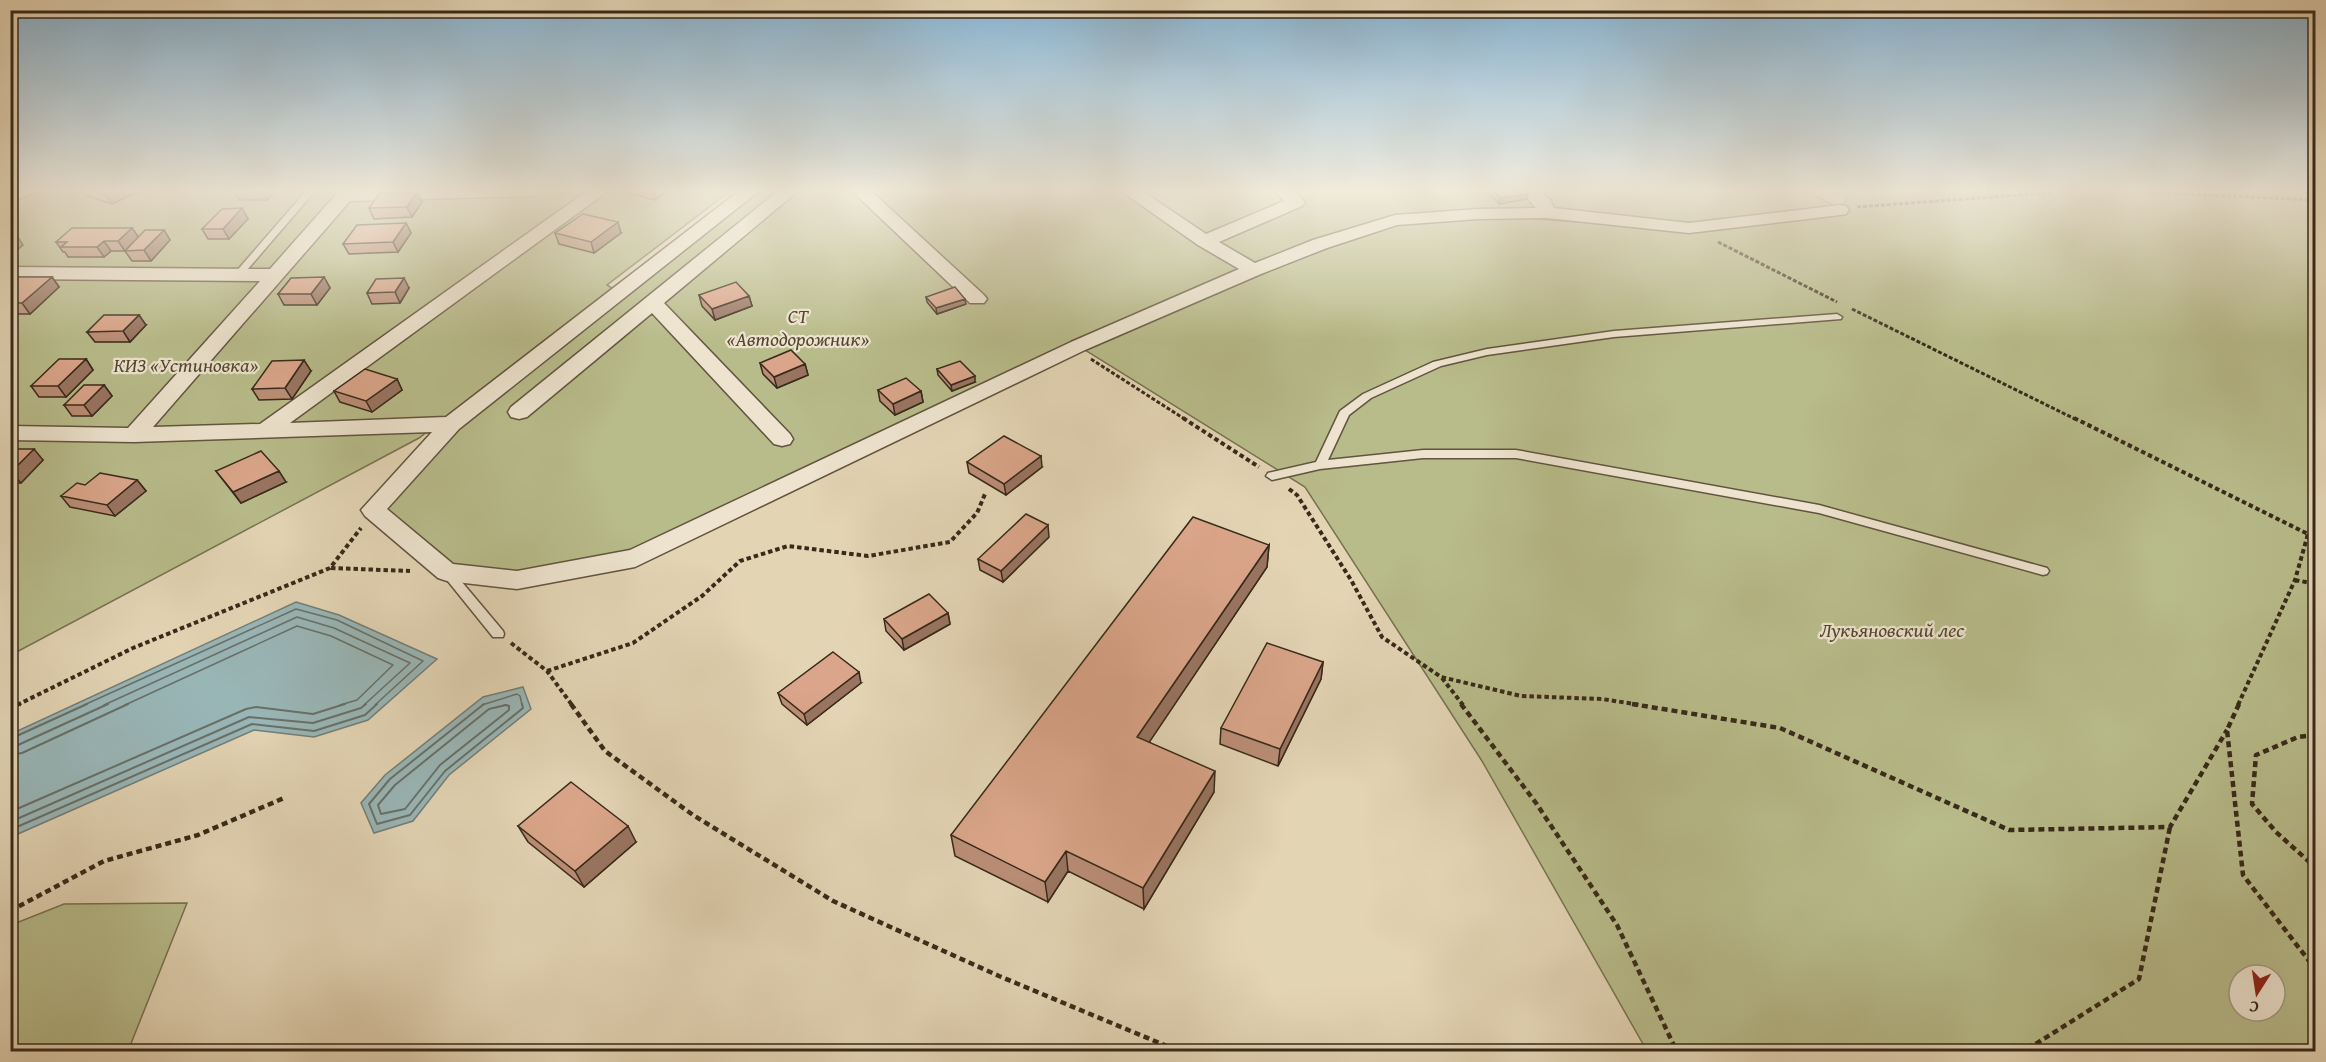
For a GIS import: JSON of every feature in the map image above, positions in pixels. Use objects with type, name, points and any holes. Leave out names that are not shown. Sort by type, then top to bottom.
[{"type":"street","points":[[134,435],[306,241]]},
{"type":"street","points":[[264,432],[530,241]]},
{"type":"street","points":[[686,241],[451,424],[373,510],[447,572],[517,580],[636,558],[1075,348],[1254,270],[1331,241]]},
{"type":"street","points":[[519,412],[727,241]]},
{"type":"street","points":[[915,241],[977,298]]},
{"type":"street","points":[[1205,241],[1254,270]]},
{"type":"street","points":[[10,273],[276,275]]},
{"type":"street","points":[[651,302],[782,439]]},
{"type":"street","points":[[10,433],[134,435],[451,424]]},
{"type":"lane","points":[[238,275],[268,241]]},
{"type":"lane","points":[[1320,465],[1344,413],[1367,396],[1437,364],[1487,352],[1614,334],[1837,317]]},
{"type":"lane","points":[[1272,476],[1320,465],[1423,454],[1516,454],[1819,509],[2043,571]]},
{"type":"lane","points":[[447,572],[498,634]]},
{"type":"path","points":[[1714,241],[2308,534]]},
{"type":"path","points":[[1075,348],[1272,476],[1297,495],[1351,580],[1382,637],[1441,677],[1536,803],[1617,925],[1677,1052]]},
{"type":"path","points":[[546,671],[633,643],[702,596],[740,561],[788,546],[868,556],[950,542],[977,513],[985,494]]},
{"type":"path","points":[[330,568],[373,510]]},
{"type":"path","points":[[2007,1052],[2034,1045],[2139,979],[2170,827],[2227,730],[2295,580],[2308,534],[2316,523]]},
{"type":"path","points":[[10,702],[13,708],[133,648],[330,568],[447,572]]},
{"type":"path","points":[[2295,580],[2316,584]]},
{"type":"path","points":[[498,634],[546,671],[605,752],[693,815],[833,901],[999,976],[1181,1052]]},
{"type":"path","points":[[1441,677],[1521,696],[1602,699],[1780,728],[2009,830],[2170,827]]},
{"type":"path","points":[[2227,730],[2243,875],[2316,970]]},
{"type":"path","points":[[2316,735],[2298,737],[2256,755],[2252,804],[2276,832],[2316,868]]},
{"type":"path","points":[[10,910],[104,861],[198,835],[284,798]]},
{"type":"green space","name":"КИЗ «Устиновка»","points":[[11,241],[665,241],[607,285],[612,288],[419,438],[11,655]]},
{"type":"green space","name":"СТ «Автодорожник»","points":[[687,241],[1331,241],[1252,269],[635,558],[517,580],[447,572],[373,510],[442,433]]},
{"type":"green space","name":"Лукьяновский лес","points":[[1342,241],[2315,241],[2315,1051],[1647,1051],[1482,761],[1305,487],[1080,347],[1282,262]]},
{"type":"green space","points":[[187,903],[128,1051],[11,1051],[11,925],[64,904]]},
{"type":"water","points":[[296,602],[339,615],[437,659],[368,720],[314,737],[254,730],[11,837],[11,734]]},
{"type":"water","points":[[523,687],[531,709],[449,775],[413,821],[374,833],[361,803],[385,775],[483,697]]},
{"type":"building","points":[[104,241],[97,247],[61,247],[67,242],[56,242],[118,241]]},
{"type":"building","points":[[135,241],[153,241],[144,250],[125,251]]},
{"type":"building","points":[[346,241],[394,241],[393,242],[343,244]]},
{"type":"building","points":[[10,277],[52,277],[22,303],[10,303]]},
{"type":"building","points":[[324,277],[311,294],[278,294],[291,278]]},
{"type":"building","points":[[404,278],[395,292],[367,293],[376,279]]},
{"type":"building","points":[[736,282],[749,296],[712,309],[699,295]]},
{"type":"building","points":[[955,287],[965,299],[936,308],[926,297]]},
{"type":"building","points":[[104,315],[139,315],[123,331],[87,332]]},
{"type":"building","points":[[791,350],[805,364],[774,377],[760,363]]},
{"type":"building","points":[[59,359],[86,359],[58,386],[31,386]]},
{"type":"building","points":[[304,360],[285,388],[252,389],[272,361]]},
{"type":"building","points":[[960,361],[975,376],[951,385],[937,369]]},
{"type":"building","points":[[365,369],[397,379],[366,401],[334,391]]},
{"type":"building","points":[[906,378],[921,391],[893,404],[878,390]]},
{"type":"building","points":[[84,385],[104,385],[84,405],[64,405]]},
{"type":"building","points":[[1004,436],[1041,456],[1004,484],[967,462]]},
{"type":"building","points":[[10,449],[34,449],[10,472]]},
{"type":"building","points":[[261,451],[279,471],[233,492],[216,471]]},
{"type":"building","points":[[100,473],[137,480],[107,505],[61,496],[77,483],[85,485]]},
{"type":"building","points":[[1026,514],[1048,525],[1001,571],[978,559]]},
{"type":"building","points":[[1193,517],[1269,545],[1137,737],[1215,771],[1143,888],[1066,851],[1045,882],[951,835]]},
{"type":"building","points":[[929,594],[948,613],[902,639],[884,619]]},
{"type":"building","points":[[1267,643],[1323,662],[1280,749],[1221,728]]},
{"type":"building","points":[[833,652],[859,672],[804,714],[778,693]]},
{"type":"building","points":[[571,782],[628,826],[575,871],[518,826]]}]
